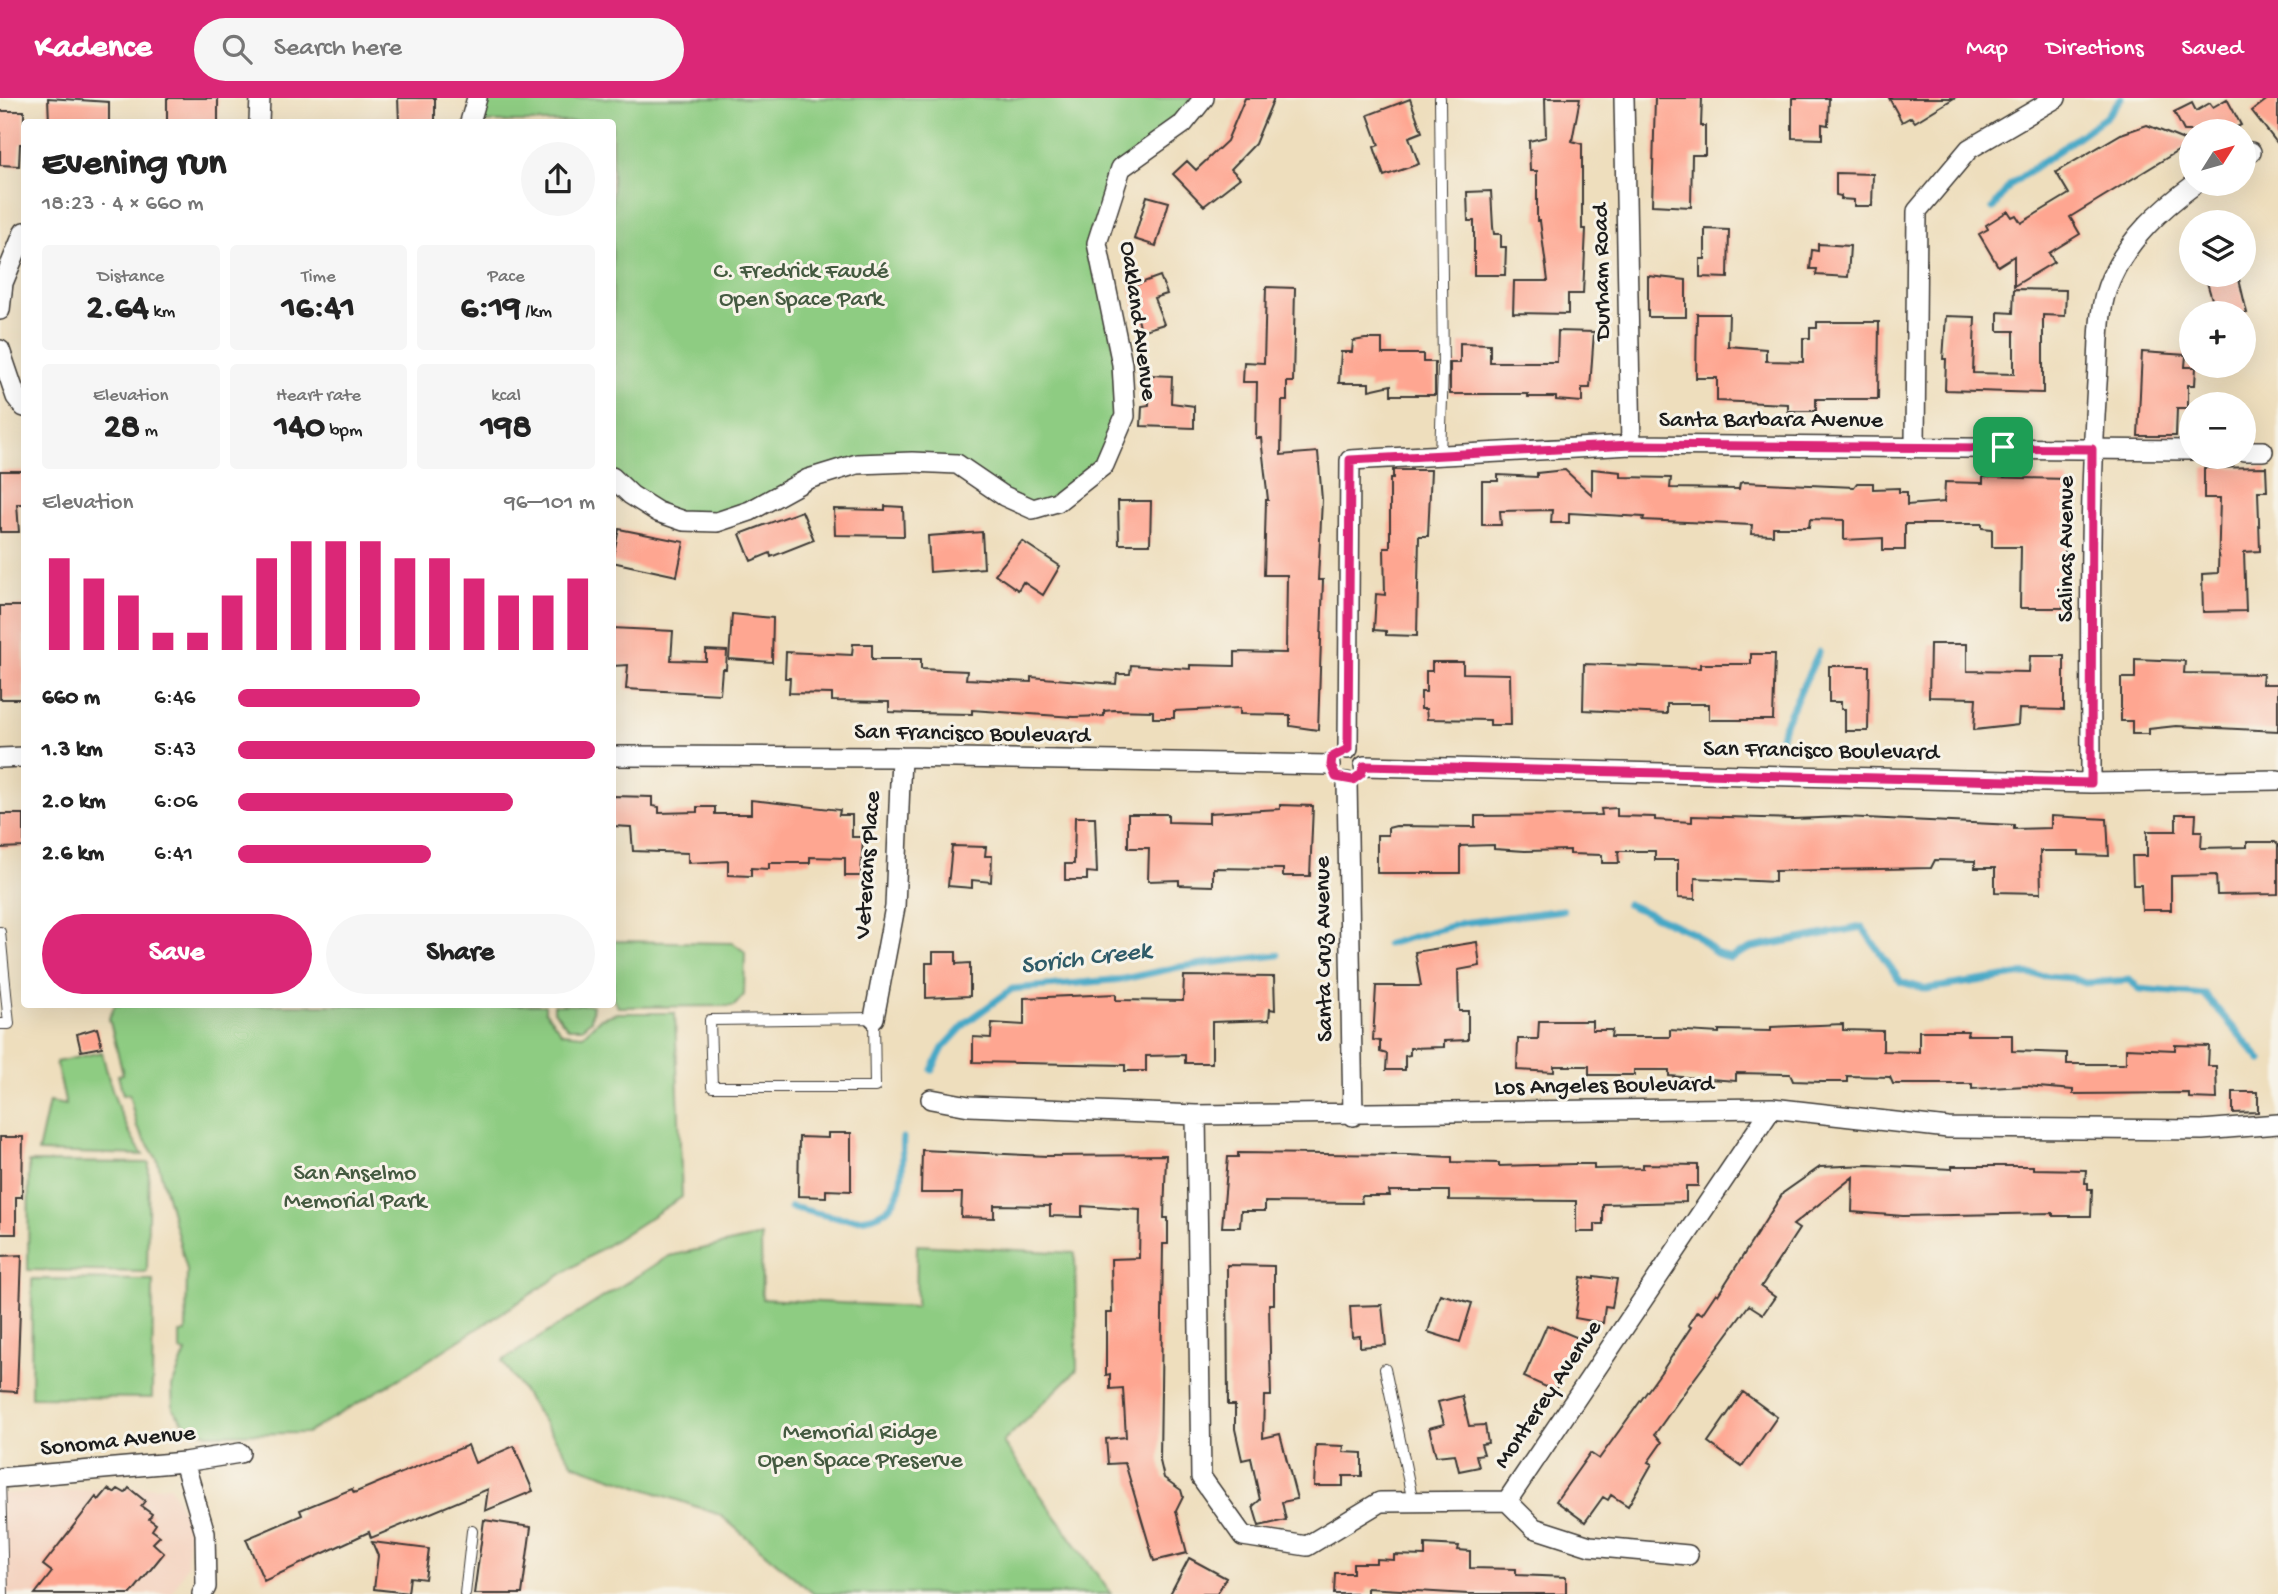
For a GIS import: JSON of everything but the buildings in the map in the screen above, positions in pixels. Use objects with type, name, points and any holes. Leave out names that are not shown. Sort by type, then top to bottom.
[{"type":"street","points":[[259,119],[260,98]]},
{"type":"street","points":[[471,119],[477,98]]},
{"type":"street","name":"Oakland Avenue","points":[[616,481],[631,495],[658,512],[684,521],[717,522],[750,511],[808,480],[857,464],[957,464],[1004,496],[1032,509],[1057,502],[1104,465],[1125,416],[1122,364],[1097,243],[1121,168],[1184,124],[1203,98]]},
{"type":"street","name":"Durham Road","points":[[1624,98],[1631,445]]},
{"type":"street","points":[[1915,446],[1917,211],[1969,149],[2056,98]]},
{"type":"street","name":"Salinas Avenue","points":[[2091,783],[2092,449],[2100,311],[2110,279],[2133,240],[2160,210],[2179,196]]},
{"type":"street","points":[[0,310],[3,283],[21,239]]},
{"type":"street","points":[[0,350],[16,397],[21,403]]},
{"type":"street","name":"Santa Barbara Avenue","points":[[1348,749],[1350,460],[1631,445],[2179,450]]},
{"type":"street","points":[[1348,749],[1359,755],[1364,766],[1358,778],[1347,782],[1336,777],[1331,765],[1337,753],[1348,749]]},
{"type":"street","name":"San Francisco Boulevard","points":[[616,756],[901,757],[1331,765]]},
{"type":"street","points":[[0,758],[21,757]]},
{"type":"street","name":"Veterans Place","points":[[874,1018],[895,907],[901,757]]},
{"type":"street","name":"San Francisco Boulevard","points":[[1364,766],[2091,783],[2278,780]]},
{"type":"street","name":"Santa Cruz Avenue","points":[[1347,782],[1353,1115]]},
{"type":"street","name":"Los Angeles Boulevard","points":[[931,1099],[969,1106],[1196,1115],[1772,1108],[1948,1128],[2202,1130],[2278,1124]]},
{"type":"street","name":"Monterey Avenue","points":[[1196,1115],[1200,1477],[1242,1536],[1307,1546],[1380,1502],[1507,1502],[1772,1108]]},
{"type":"street","name":"Sonoma Avenue","points":[[0,1478],[184,1462],[240,1452]]},
{"type":"street","points":[[184,1462],[205,1533],[206,1587],[202,1594]]},
{"type":"street","points":[[1507,1502],[1534,1528],[1590,1546],[1688,1555]]},
{"type":"lane","points":[[1440,98],[1443,358],[1440,455]]},
{"type":"lane","points":[[0,932],[3,993],[9,1024],[0,1024]]},
{"type":"lane","points":[[874,1018],[875,1087],[712,1087],[710,1020],[874,1018]]},
{"type":"lane","points":[[1385,1369],[1413,1502]]},
{"type":"lane","points":[[0,1478],[3,1594]]},
{"type":"lane","points":[[465,1594],[472,1531]]},
{"type":"shaded area","points":[[170,1486],[189,1523],[187,1565],[172,1594],[0,1594],[0,1494]]},
{"type":"green space","name":"C. Fredrick Faudé Open Space Park","points":[[480,98],[1204,98],[1121,168],[1097,242],[1125,416],[1104,465],[1033,509],[957,464],[857,464],[750,511],[684,521],[616,479],[616,119],[471,119]]},
{"type":"green space","points":[[616,941],[733,943],[745,952],[744,995],[734,1006],[618,1007]]},
{"type":"green space","name":"San Anselmo Memorial Park","points":[[114,1008],[545,1008],[562,1033],[583,1035],[601,1018],[617,1013],[675,1013],[682,1197],[402,1377],[307,1433],[208,1434],[186,1425],[173,1409],[172,1386],[186,1352],[180,1351],[180,1333],[186,1332],[187,1270],[157,1159],[137,1127],[129,1094],[123,1095],[118,1075],[123,1074],[109,1018]]},
{"type":"green space","points":[[554,1008],[593,1008],[591,1020],[582,1028],[568,1028]]},
{"type":"green space","points":[[102,1052],[118,1106],[143,1155],[38,1152],[49,1102],[66,1105],[56,1062]]},
{"type":"green space","points":[[29,1162],[149,1163],[147,1272],[28,1270]]},
{"type":"green space","name":"Memorial Ridge Open Space Preserve","points":[[761,1236],[762,1299],[916,1307],[917,1245],[1075,1253],[1077,1370],[1003,1442],[1111,1594],[814,1594],[720,1515],[573,1464],[502,1361],[669,1256]]},
{"type":"green space","points":[[32,1279],[153,1280],[152,1398],[31,1397]]},
{"type":"waterway","points":[[1993,208],[2010,185],[2107,116],[2121,98]]},
{"type":"waterway","points":[[1778,748],[1783,728],[1819,652]]},
{"type":"waterway","name":"Sorich Creek","points":[[1627,904],[1695,934],[1716,953],[1730,958],[1751,948],[1862,927],[1901,982],[1926,989],[2023,974],[2072,978],[2085,983],[2129,980],[2140,989],[2205,995],[2261,1060]]},
{"type":"waterway","name":"Sorich Creek","points":[[1387,944],[1462,923],[1563,910]]},
{"type":"waterway","name":"Sorich Creek","points":[[932,1070],[943,1048],[967,1022],[1012,989],[1124,979],[1178,967],[1278,955]]},
{"type":"waterway","name":"Sorich Creek","points":[[791,1207],[851,1219],[879,1214],[890,1206],[900,1187],[903,1138]]},
{"type":"route","points":[[1631,445],[2003,447],[2092,449],[2091,783],[1364,766],[1358,778],[1347,782],[1333,773],[1332,757],[1348,749],[1350,460],[1631,445]]}]
